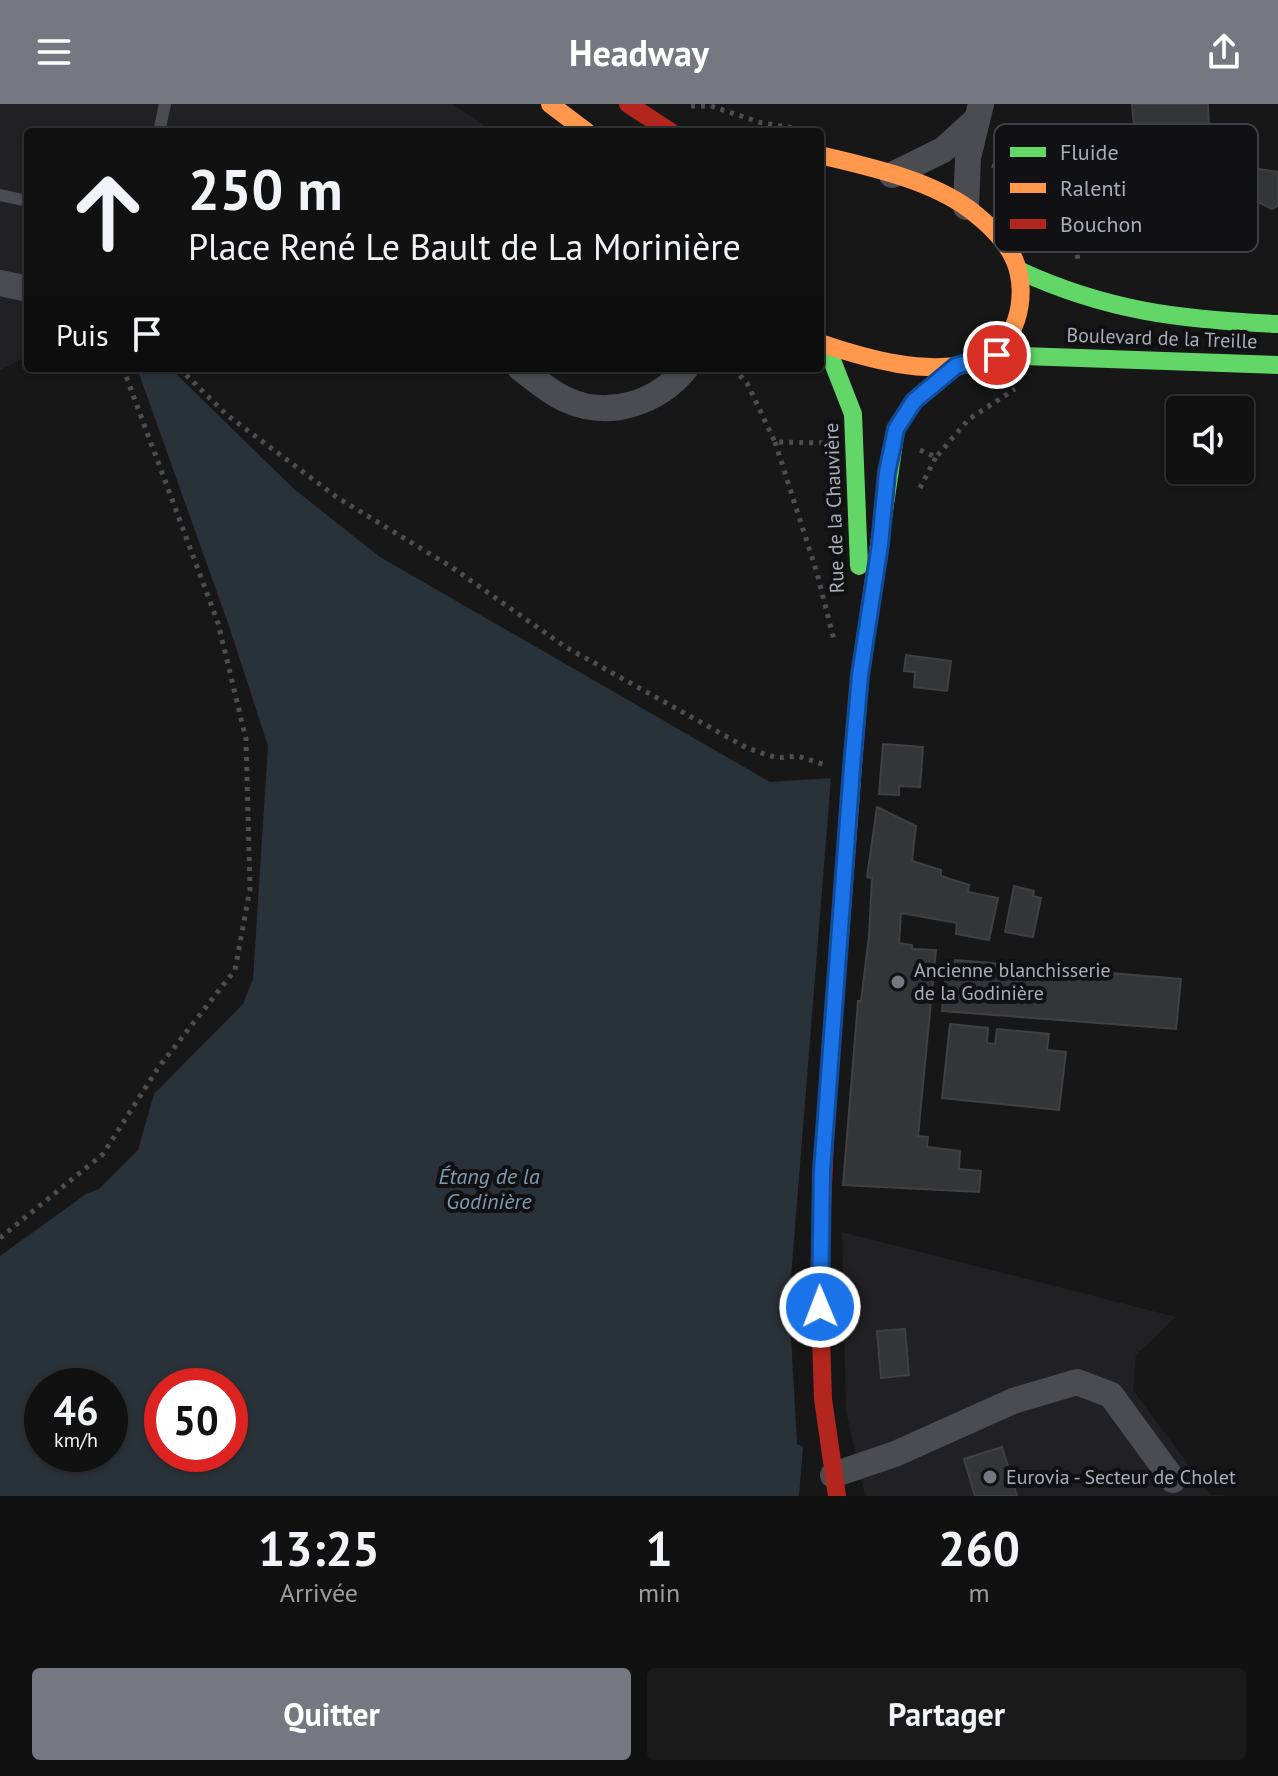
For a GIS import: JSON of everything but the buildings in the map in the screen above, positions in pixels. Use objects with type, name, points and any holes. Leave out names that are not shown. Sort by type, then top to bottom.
[{"type":"main road","points":[[550,104],[582,128]]},
{"type":"main road","points":[[628,104],[665,128]]},
{"type":"main road","points":[[824,156],[892,175],[966,207],[994,233]]},
{"type":"main road","points":[[997,355],[1016,320],[1018,270],[1007,252]]},
{"type":"main road","name":"Boulevard de la Treille","points":[[1018,270],[1067,294],[1145,316],[1278,324]]},
{"type":"main road","points":[[824,344],[888,360],[956,366]]},
{"type":"main road","name":"Rue de la Chauvière","points":[[824,346],[853,414],[860,675]]},
{"type":"main road","name":"Boulevard de la Treille","points":[[956,366],[997,355],[1278,365]]},
{"type":"main road","name":"Rue de la Chauvière","points":[[835,1485],[823,1399],[819,1276],[822,1171],[860,675],[896,429],[914,401],[956,366]]},
{"type":"street","points":[[966,207],[968,158],[979,111]]},
{"type":"street","points":[[892,175],[943,150],[979,111]]},
{"type":"street","points":[[0,283],[24,288]]},
{"type":"street","points":[[526,372],[566,400],[591,408],[645,402],[681,372]]},
{"type":"street","points":[[835,1485],[895,1454],[1013,1401],[1077,1382],[1111,1395],[1173,1480]]},
{"type":"lane","points":[[160,128],[165,104]]},
{"type":"lane","points":[[0,195],[24,200]]},
{"type":"path","points":[[686,107],[711,106],[762,123],[798,128]]},
{"type":"path","points":[[968,158],[994,167]]},
{"type":"path","points":[[1067,294],[1076,274],[1078,252]]},
{"type":"path","points":[[0,1238],[103,1154],[158,1068],[235,970],[250,889],[246,739],[218,623],[124,372]]},
{"type":"path","points":[[183,372],[227,415],[338,498],[450,566],[564,646],[747,748],[777,758],[798,756],[817,764],[852,767]]},
{"type":"path","points":[[737,372],[747,383],[775,442],[813,558],[837,652]]},
{"type":"path","points":[[893,441],[936,457],[969,419],[1018,387]]},
{"type":"path","points":[[775,442],[855,443]]},
{"type":"shaded area","points":[[0,104],[453,104],[488,128],[24,128],[24,358],[0,370]]},
{"type":"shaded area","points":[[842,1232],[1176,1317],[1136,1355],[1133,1390],[1211,1495],[1232,1496],[865,1496],[846,1411]]},
{"type":"water","name":"Étang de la Godinière","points":[[138,372],[174,372],[294,489],[380,557],[770,782],[831,778],[789,1302],[797,1444],[803,1447],[799,1496],[0,1496],[0,1256],[86,1194],[99,1189],[138,1150],[154,1094],[243,1004],[253,979],[268,746],[229,626]]},
{"type":"traffic: fast","points":[[1018,270],[1082,295],[1145,311],[1209,320],[1278,324]]},
{"type":"traffic: fast","points":[[826,345],[853,414],[859,566]]},
{"type":"traffic: fast","points":[[997,355],[1278,365]]},
{"type":"traffic: fast","points":[[850,803],[860,675],[896,429],[914,401],[956,366]]},
{"type":"traffic: slow","points":[[550,104],[582,128]]},
{"type":"traffic: slow","points":[[824,156],[917,182],[969,209],[994,231]]},
{"type":"traffic: slow","points":[[824,344],[877,360],[917,366],[957,366],[990,356],[1010,334],[1020,304],[1019,273],[1010,252]]},
{"type":"traffic: slow","points":[[826,1118],[850,803]]},
{"type":"traffic: jam","points":[[628,104],[665,128]]},
{"type":"traffic: jam","points":[[826,1118],[819,1276],[823,1399],[837,1496]]},
{"type":"place","name":"Ancienne blanchisserie de la Godinière","points":[[898,982]]},
{"type":"place","name":"Eurovia - Secteur de Cholet","points":[[990,1477]]},
{"type":"route","points":[[820,1307],[822,1171],[842,887],[860,675],[880,544],[887,473],[896,429],[914,401],[956,366],[997,355]]}]
